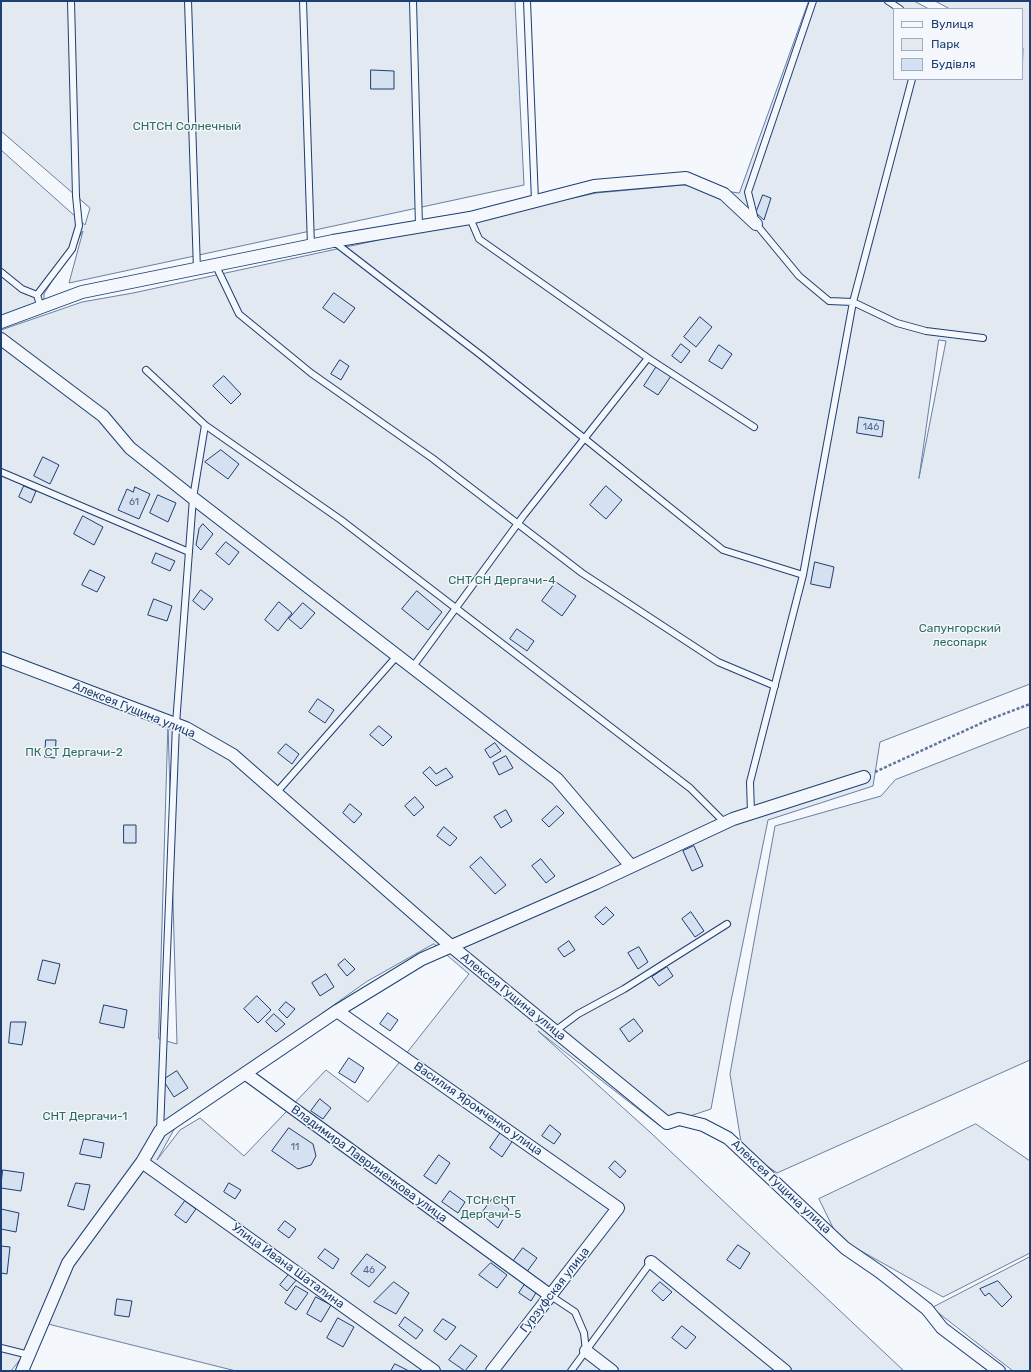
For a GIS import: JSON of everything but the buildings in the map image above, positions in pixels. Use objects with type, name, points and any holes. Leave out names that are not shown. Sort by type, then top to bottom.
[{"type":"street","points":[[1,322],[82,292],[197,270],[333,241],[470,218],[594,186],[686,178],[724,194],[756,224]]},
{"type":"street","points":[[1,339],[103,416],[130,448],[193,498],[557,779],[631,866]]},
{"type":"street","name":"Алексея Гущина улица","points":[[1,658],[176,724],[233,755],[451,946],[667,1123],[679,1119],[703,1125],[728,1138],[845,1248],[915,1300],[926,1309],[942,1328],[999,1371]]},
{"type":"street","points":[[22,1371],[68,1263],[142,1162],[160,1131],[337,1011],[422,959],[725,823],[751,813],[864,777]]},
{"type":"street","name":"Василия Яромченко улица","points":[[337,1011],[618,1208]]},
{"type":"street","name":"Владимира Лавриненкова улица","points":[[246,1074],[551,1296]]},
{"type":"street","name":"Улица Ивана Шаталина","points":[[142,1162],[434,1371]]},
{"type":"street","name":"Гурзуфская улица","points":[[492,1371],[618,1208]]},
{"type":"street","points":[[651,1262],[785,1371]]},
{"type":"street","points":[[586,1351],[612,1371]]},
{"type":"lane","points":[[37,295],[72,249],[79,226],[76,196],[71,1]]},
{"type":"lane","points":[[188,1],[197,270]]},
{"type":"lane","points":[[303,1],[311,246]]},
{"type":"lane","points":[[413,1],[419,226]]},
{"type":"lane","points":[[527,1],[535,201]]},
{"type":"lane","points":[[813,1],[748,192],[756,224],[799,276],[829,301],[853,302],[897,323],[919,329],[983,338]]},
{"type":"lane","points":[[888,1],[898,8]]},
{"type":"lane","points":[[751,813],[750,782],[803,575],[853,302],[912,80]]},
{"type":"lane","points":[[470,218],[478,240],[648,358],[754,427]]},
{"type":"lane","points":[[333,241],[585,438],[723,550],[803,575]]},
{"type":"lane","points":[[216,266],[239,314],[312,373],[432,458],[582,573],[718,662],[775,686]]},
{"type":"lane","points":[[1,272],[22,289],[37,295]]},
{"type":"lane","points":[[37,295],[41,308]]},
{"type":"lane","points":[[412,668],[518,523],[648,358]]},
{"type":"lane","points":[[146,370],[205,425],[341,520],[690,788],[725,823]]},
{"type":"lane","points":[[160,1131],[176,724],[193,498],[205,425]]},
{"type":"lane","points":[[1,472],[189,552]]},
{"type":"lane","points":[[276,793],[397,656]]},
{"type":"lane","points":[[555,1031],[578,1014],[624,989],[728,924]]},
{"type":"lane","points":[[571,1371],[651,1262]]},
{"type":"lane","points":[[551,1296],[575,1312],[584,1332],[586,1351]]},
{"type":"lane","points":[[1,1348],[29,1355]]},
{"type":"path","points":[[864,777],[988,720],[1030,704]]},
{"type":"green space","name":"СНТСН Солнечный","points":[[1,1],[515,1],[524,185],[69,283],[83,231],[44,294],[44,312],[1,326],[1,150],[85,225],[90,208],[1,131]]},
{"type":"green space","name":"СНТ СН Дергачи-4","points":[[809,1],[914,1],[927,8],[893,8],[893,80],[1023,80],[1023,8],[948,8],[935,1],[1030,1],[1030,684],[880,742],[873,786],[768,820],[730,1006],[711,1109],[660,1126],[538,1031],[651,1133],[904,1371],[236,1371],[48,1324],[11,1371],[1,1371],[1,330],[82,302],[133,293],[596,193],[683,185],[739,193]],"holes":[[[939,340],[946,341],[919,478]],[[168,723],[177,1044],[159,1039]],[[434,944],[469,974],[368,1102],[326,1070],[244,1156],[200,1118],[180,1130],[157,1160],[181,1117],[261,1057],[366,982]]]},
{"type":"green space","points":[[1030,727],[1030,1060],[777,1173],[742,1148],[730,1074],[775,826],[881,796],[895,780]]},
{"type":"green space","points":[[976,1124],[1030,1161],[1030,1253],[943,1297],[838,1238],[819,1199]]},
{"type":"green space","points":[[1030,1257],[1030,1371],[1013,1371],[932,1308]]},
{"type":"park label","name":"Сапунгорский лесопарк","points":[[960,636]]},
{"type":"park label","name":"ПК СТ Дергачи-2","points":[[74,753]]},
{"type":"park label","name":"СНТ Дергачи-1","points":[[85,1117]]},
{"type":"park label","name":"ТСН СНТ Дергачи-5","points":[[491,1208]]}]
